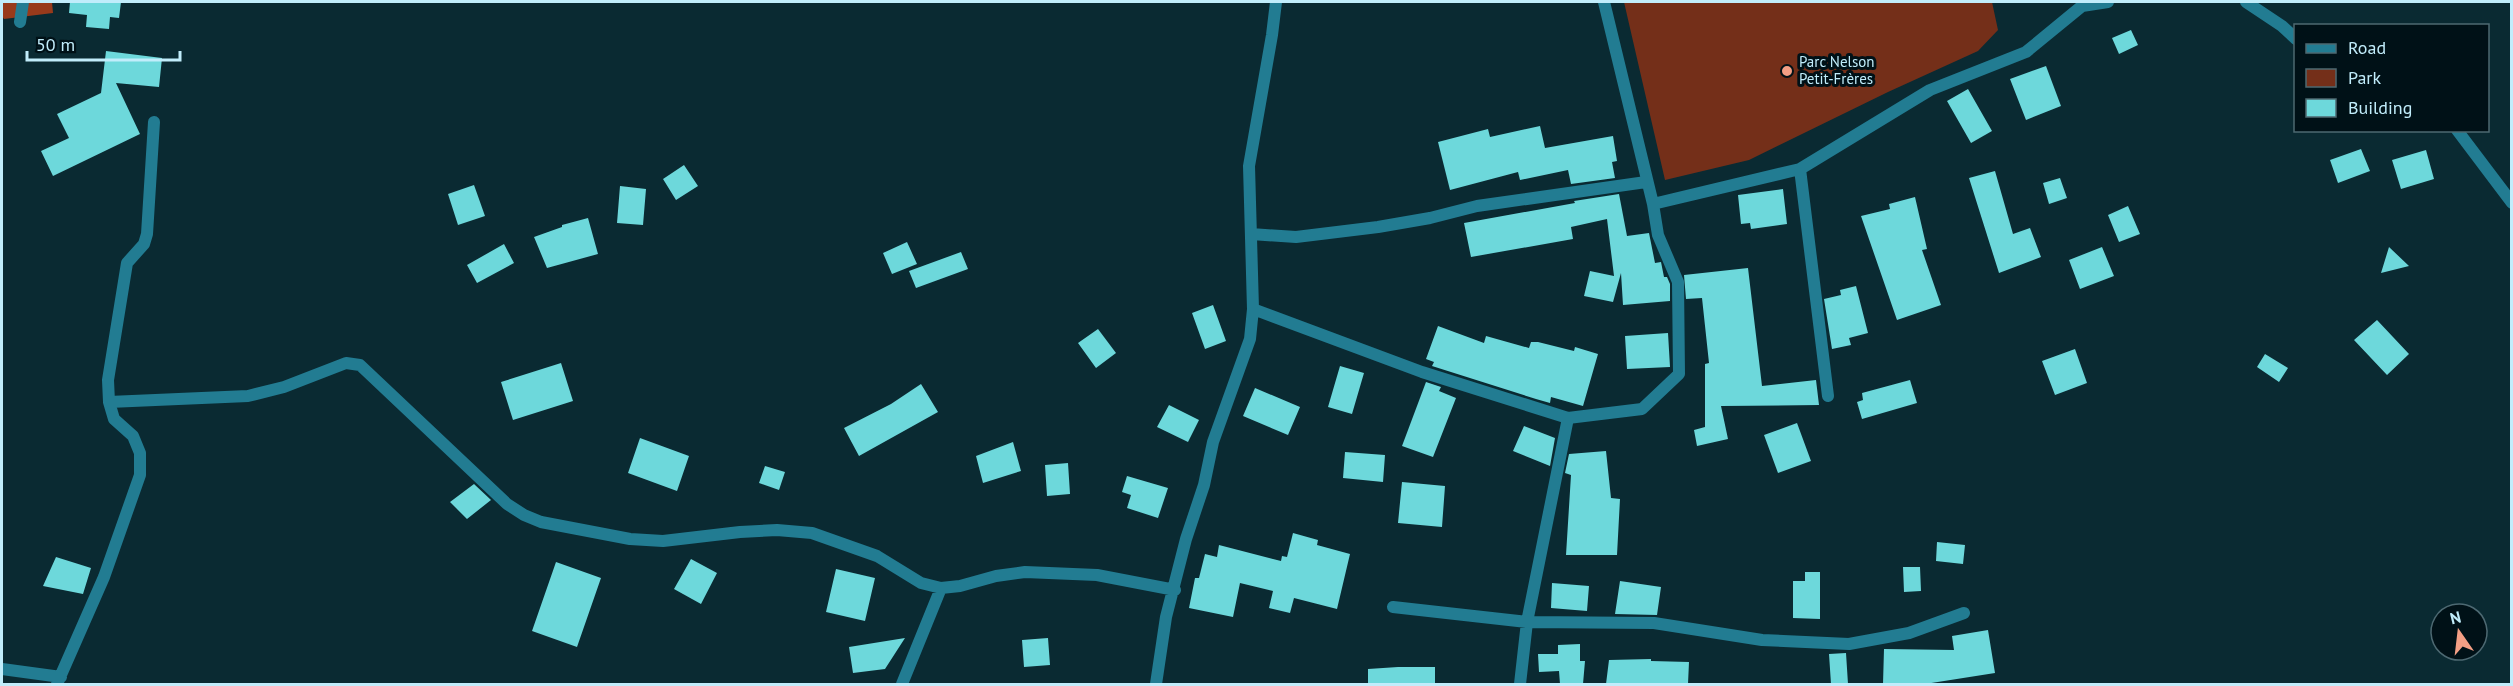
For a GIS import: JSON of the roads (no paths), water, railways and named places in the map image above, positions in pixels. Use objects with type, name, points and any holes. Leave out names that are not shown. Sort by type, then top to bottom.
[{"type":"street","points":[[20,22],[23,2]]},
{"type":"street","points":[[1156,684],[1166,617],[1175,590],[1186,539],[1204,485],[1213,441],[1250,339],[1253,309],[1249,166],[1276,2]]},
{"type":"street","points":[[1253,309],[1422,372],[1568,418],[1642,409],[1679,374],[1678,282],[1658,235],[1653,204],[1604,2]]},
{"type":"street","points":[[1653,204],[1800,168],[1930,90],[2026,52],[2082,6],[2108,2]]},
{"type":"street","points":[[2246,2],[2282,26],[2294,38]]},
{"type":"street","points":[[2,669],[59,681],[104,577],[140,474],[140,453],[133,436],[114,419],[109,402],[108,380],[127,262],[144,244],[147,234],[154,122]]},
{"type":"street","points":[[2458,132],[2511,203]]},
{"type":"street","points":[[1800,168],[1828,396]]},
{"type":"street","points":[[1251,234],[1296,237],[1378,227],[1430,218],[1477,206],[1646,182]]},
{"type":"street","points":[[109,402],[248,396],[284,387],[346,363],[360,365],[507,504],[541,522],[630,539],[663,542],[740,532],[777,530],[812,533],[877,556],[921,583],[941,588],[1025,572],[1096,575],[1175,590]]},
{"type":"street","points":[[1520,684],[1527,622],[1568,418]]},
{"type":"street","points":[[902,684],[941,588]]},
{"type":"street","points":[[1393,607],[1527,622],[1654,623],[1762,640],[1849,644],[1910,633],[1964,613]]},
{"type":"place","name":"Parc Nelson Petit-Frères","points":[[1787,71]]}]
